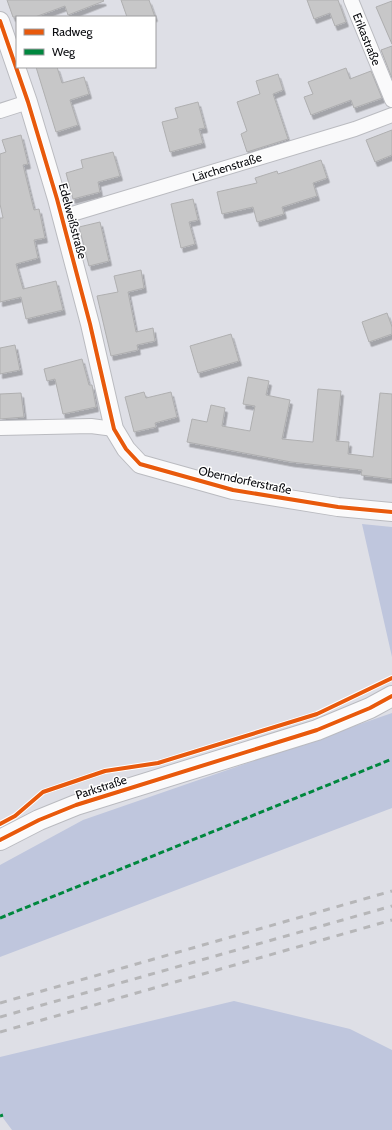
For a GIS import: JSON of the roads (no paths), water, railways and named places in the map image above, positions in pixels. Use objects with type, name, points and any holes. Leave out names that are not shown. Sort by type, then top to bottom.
[{"type":"main road","name":"Parkstraße","points":[[0,840],[39,820],[76,805],[317,730],[370,708],[392,696]]},
{"type":"street","name":"Erikastraße","points":[[351,0],[392,100]]},
{"type":"street","name":"Edelweißstraße","points":[[0,21],[16,67]]},
{"type":"street","name":"Edelweißstraße","points":[[16,68],[28,102],[62,217],[114,429]]},
{"type":"street","points":[[0,111],[28,102]]},
{"type":"street","name":"Lärchenstraße","points":[[62,217],[354,129],[392,115]]},
{"type":"street","points":[[0,428],[92,426],[114,429]]},
{"type":"street","name":"Oberndorferstraße","points":[[114,429],[126,449],[140,464],[183,478],[233,490],[283,499],[338,507],[392,512]]},
{"type":"railway","points":[[0,1003],[392,891]]},
{"type":"railway","points":[[0,1017],[392,906]]},
{"type":"railway","points":[[0,1032],[392,920]]}]
